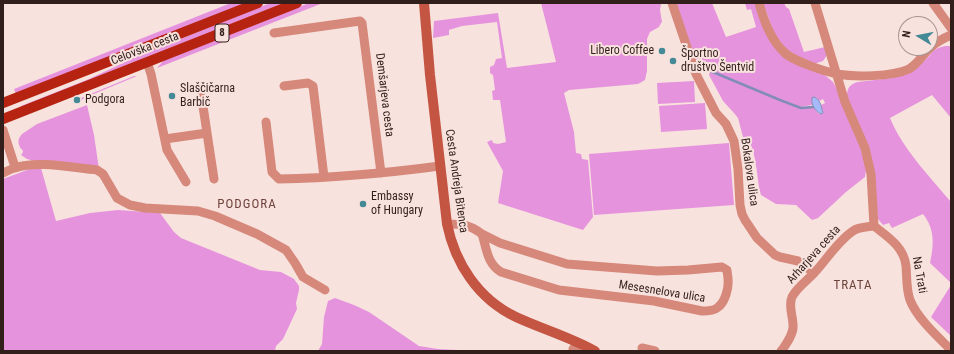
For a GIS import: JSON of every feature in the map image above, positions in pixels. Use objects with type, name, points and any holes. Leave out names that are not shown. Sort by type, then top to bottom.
[{"type":"main road","name":"Celovška cesta","points":[[3,103],[258,3]]},
{"type":"main road","name":"Celovška cesta","points":[[3,119],[297,3]]},
{"type":"street","name":"Cesta Andreja Bitenca","points":[[424,3],[447,224],[452,245],[462,267],[486,297],[500,308],[578,347],[595,351]]},
{"type":"street","name":"Bokalova ulica","points":[[672,3],[696,74],[716,113],[730,130],[734,141],[738,170],[740,205],[745,220],[757,238],[775,255],[798,261],[814,273]]},
{"type":"street","points":[[759,3],[774,40],[785,53],[800,62],[837,74],[872,75],[899,72],[910,68],[931,47],[951,35]]},
{"type":"street","points":[[815,3],[845,102],[865,148],[871,174],[874,226]]},
{"type":"street","points":[[933,3],[951,28]]},
{"type":"street","name":"Demšarjeva cesta","points":[[274,34],[360,21],[362,23],[381,173]]},
{"type":"street","points":[[147,62],[151,74],[167,150],[186,182]]},
{"type":"street","points":[[284,86],[308,83],[313,86],[324,178]]},
{"type":"street","points":[[200,86],[214,179]]},
{"type":"street","points":[[266,122],[272,172],[280,179],[324,178],[440,166]]},
{"type":"street","points":[[3,130],[15,167]]},
{"type":"street","points":[[165,139],[207,133]]},
{"type":"street","points":[[3,173],[15,167],[32,165],[51,165],[97,170],[103,174],[117,198],[130,205],[146,208],[198,211],[215,216],[257,234],[286,250],[303,277],[324,290]]},
{"type":"street","name":"Mesesnelova ulica","points":[[447,224],[468,226],[500,243],[567,264],[658,271],[722,267],[727,270],[727,290],[723,302],[717,309],[709,311],[654,301],[559,290],[501,272],[495,268],[490,262],[482,234]]},
{"type":"street","name":"Arharjeva cesta","points":[[780,351],[789,339],[794,326],[790,310],[792,298],[800,287],[852,231],[857,228],[874,226]]},
{"type":"street","name":"Na Trati","points":[[874,226],[889,237],[902,251],[906,264],[906,282],[910,300],[924,322],[951,350]]},
{"type":"street","points":[[642,348],[655,351]]},
{"type":"shaded area","points":[[231,3],[246,3],[16,94],[14,89]]},
{"type":"shaded area","points":[[270,3],[284,3],[22,107],[21,106],[89,79],[140,55]]},
{"type":"shaded area","points":[[309,3],[323,3],[157,68],[164,60]]},
{"type":"shaded area","points":[[541,3],[661,3],[660,10],[662,22],[659,27],[650,32],[647,39],[647,71],[645,80],[638,84],[569,90],[564,93],[574,132],[576,153],[581,154],[582,159],[588,160],[593,217],[583,230],[498,203],[503,171],[487,142],[492,140],[493,143],[498,144],[506,142],[500,100],[493,100],[492,91],[495,90],[493,75],[490,73],[490,67],[494,65],[496,59],[502,58],[497,22],[462,26],[449,30],[449,35],[433,38],[434,21],[498,13],[507,68],[556,62]]},
{"type":"shaded area","points":[[675,3],[712,3],[726,37],[756,27],[751,9],[747,10],[745,3],[755,3],[768,37],[833,82],[862,151],[866,170],[865,177],[818,218],[812,220],[796,205],[776,204],[761,195],[755,159],[748,137],[743,137],[738,118],[723,101],[709,75],[710,72],[802,109],[813,107],[819,114],[823,113],[821,105],[825,103],[823,99],[819,101],[816,97],[812,102],[812,105],[801,107],[709,70],[704,72],[699,69]]},
{"type":"shaded area","points":[[763,3],[784,3],[789,9],[804,52],[825,47],[827,55],[823,61],[813,63],[806,61],[786,49],[774,33]]},
{"type":"shaded area","points":[[951,46],[951,118],[932,95],[890,118],[909,151],[951,202],[951,283],[930,263],[933,244],[932,231],[923,214],[892,228],[889,223],[883,225],[878,219],[874,183],[847,96],[848,89],[851,85],[858,82],[892,78],[920,65],[929,56],[938,56],[938,48]]},
{"type":"shaded area","points":[[137,76],[81,100],[81,98]]},
{"type":"shaded area","points":[[694,81],[695,102],[658,104],[657,83]]},
{"type":"shaded area","points":[[705,103],[707,129],[661,132],[659,106]]},
{"type":"shaded area","points":[[87,105],[94,135],[99,169],[34,161],[21,155],[23,152],[18,142],[22,134],[37,124]]},
{"type":"shaded area","points":[[729,143],[734,205],[594,215],[589,154]]},
{"type":"shaded area","points":[[32,168],[41,168],[56,221],[90,213],[118,210],[160,213],[174,232],[181,238],[260,270],[281,272],[294,279],[299,286],[296,303],[297,309],[283,339],[276,346],[275,351],[3,351],[3,179]]},
{"type":"shaded area","points":[[951,285],[951,336],[931,317]]},
{"type":"shaded area","points":[[335,298],[369,312],[419,346],[464,351],[318,351],[322,344],[324,317],[328,301]]},
{"type":"water","points":[[814,97],[820,104],[823,113],[821,114],[813,105],[812,98]]},
{"type":"waterway","points":[[708,70],[801,108],[813,107]]},
{"type":"place","name":"Libero Coffee","points":[[662,51]]},
{"type":"place","name":"Športno društvo Šentvid","points":[[673,61]]},
{"type":"place","name":"Slaščičarna Barbič","points":[[172,96]]},
{"type":"place","name":"Podgora","points":[[77,100]]},
{"type":"place","name":"Embassy of Hungary","points":[[363,204]]},
{"type":"district","name":"PODGORA","points":[[247,205]]},
{"type":"district","name":"TRATA","points":[[853,286]]}]
